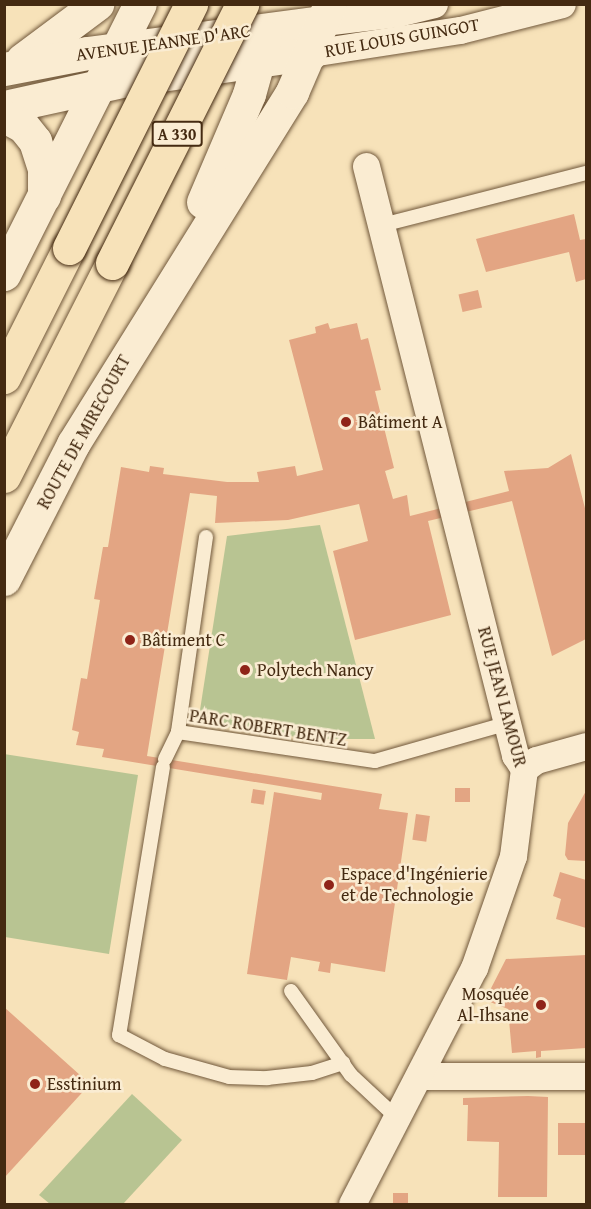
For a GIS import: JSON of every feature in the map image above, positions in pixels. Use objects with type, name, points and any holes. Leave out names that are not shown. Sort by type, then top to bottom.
[{"type":"highway","name":"A 330","points":[[4,377],[191,4]]},
{"type":"highway","name":"A 330","points":[[4,476],[242,4]]},
{"type":"main road","points":[[8,68],[97,4]]},
{"type":"main road","points":[[4,274],[140,4]]},
{"type":"main road","name":"AVENUE JEANNE D'ARC","points":[[4,107],[99,86],[264,43],[326,13]]},
{"type":"main road","name":"ROUTE DE MIRECOURT","points":[[4,579],[73,444],[168,287],[292,92],[311,53],[326,13]]},
{"type":"main road","name":"AVENUE JEANNE D'ARC","points":[[8,68],[117,49],[264,43],[311,53]]},
{"type":"main road","name":"ROUTE DE MIRECOURT","points":[[168,287],[249,94],[264,43]]},
{"type":"main road","points":[[4,116],[23,126],[35,141],[44,169],[44,196]]},
{"type":"street","name":"RUE LOUIS GUINGOT","points":[[326,13],[398,13],[434,4]]},
{"type":"street","name":"RUE LOUIS GUINGOT","points":[[311,53],[460,30],[562,4]]},
{"type":"street","name":"RUE JEAN LAMOUR","points":[[352,1204],[421,1076],[474,968],[506,885],[516,842],[524,770],[515,755],[366,166]]},
{"type":"street","points":[[524,770],[536,760],[586,746]]},
{"type":"street","points":[[421,1076],[586,1076]]},
{"type":"lane","points":[[382,225],[586,173]]},
{"type":"lane","name":"PARC ROBERT BENTZ","points":[[206,537],[178,732],[375,761],[508,723]]},
{"type":"lane","points":[[178,732],[164,763],[119,1035],[165,1059],[229,1077],[267,1078],[312,1072],[343,1063]]},
{"type":"lane","points":[[291,991],[343,1063],[398,1119]]},
{"type":"green space","points":[[320,525],[375,739],[311,739],[198,723],[227,536]]},
{"type":"green space","points":[[4,754],[138,775],[109,954],[5,937]]},
{"type":"green space","points":[[132,1094],[182,1140],[123,1204],[50,1204],[39,1195]]},
{"type":"building","points":[[574,214],[580,240],[586,239],[586,279],[576,282],[569,252],[486,272],[476,239]]},
{"type":"building","points":[[478,290],[482,308],[463,312],[459,294]]},
{"type":"building","points":[[328,323],[330,329],[357,323],[361,340],[368,338],[381,390],[375,391],[394,468],[385,471],[393,499],[407,495],[410,516],[509,491],[504,471],[548,468],[571,454],[586,512],[586,639],[552,656],[512,501],[428,521],[451,615],[355,640],[333,551],[368,541],[359,504],[288,520],[215,523],[217,496],[190,493],[147,756],[382,794],[379,809],[408,813],[385,972],[331,963],[330,973],[318,971],[320,962],[291,957],[287,980],[247,974],[274,792],[321,800],[322,793],[102,757],[104,749],[76,745],[79,732],[72,730],[81,678],[87,679],[100,600],[94,599],[103,547],[108,547],[121,467],[149,472],[150,466],[164,468],[163,474],[227,482],[259,482],[257,472],[295,466],[297,476],[323,470],[289,340],[316,333],[315,327]]},
{"type":"building","points":[[455,788],[470,788],[470,802],[455,802]]},
{"type":"building","points":[[253,789],[266,791],[264,805],[251,803]]},
{"type":"building","points":[[586,791],[586,861],[568,860],[565,855],[568,823]]},
{"type":"building","points":[[416,814],[430,816],[426,842],[412,840]]},
{"type":"building","points":[[560,872],[586,880],[586,928],[556,919],[561,899],[553,896]]},
{"type":"building","name":"Mosquée Al-Ihsane","points":[[586,955],[586,1048],[541,1051],[541,1057],[536,1058],[536,1051],[512,1053],[508,1009],[485,1000],[506,959]]},
{"type":"building","name":"Esstinium","points":[[4,1007],[90,1084],[4,1178]]},
{"type":"building","points":[[548,1097],[547,1197],[498,1197],[499,1142],[467,1141],[468,1105],[463,1105],[463,1098]]},
{"type":"building","points":[[558,1123],[586,1123],[586,1155],[558,1155]]},
{"type":"building","points":[[393,1193],[408,1193],[408,1204],[393,1204]]},
{"type":"place","name":"Bâtiment A","points":[[346,422]]},
{"type":"place","name":"Bâtiment C","points":[[130,640]]},
{"type":"place","name":"Polytech Nancy","points":[[245,670]]},
{"type":"place","name":"Espace d'Ingénierie et de Technologie","points":[[329,885]]},
{"type":"place","name":"Mosquée Al-Ihsane","points":[[541,1005]]},
{"type":"place","name":"Esstinium","points":[[35,1084]]}]
